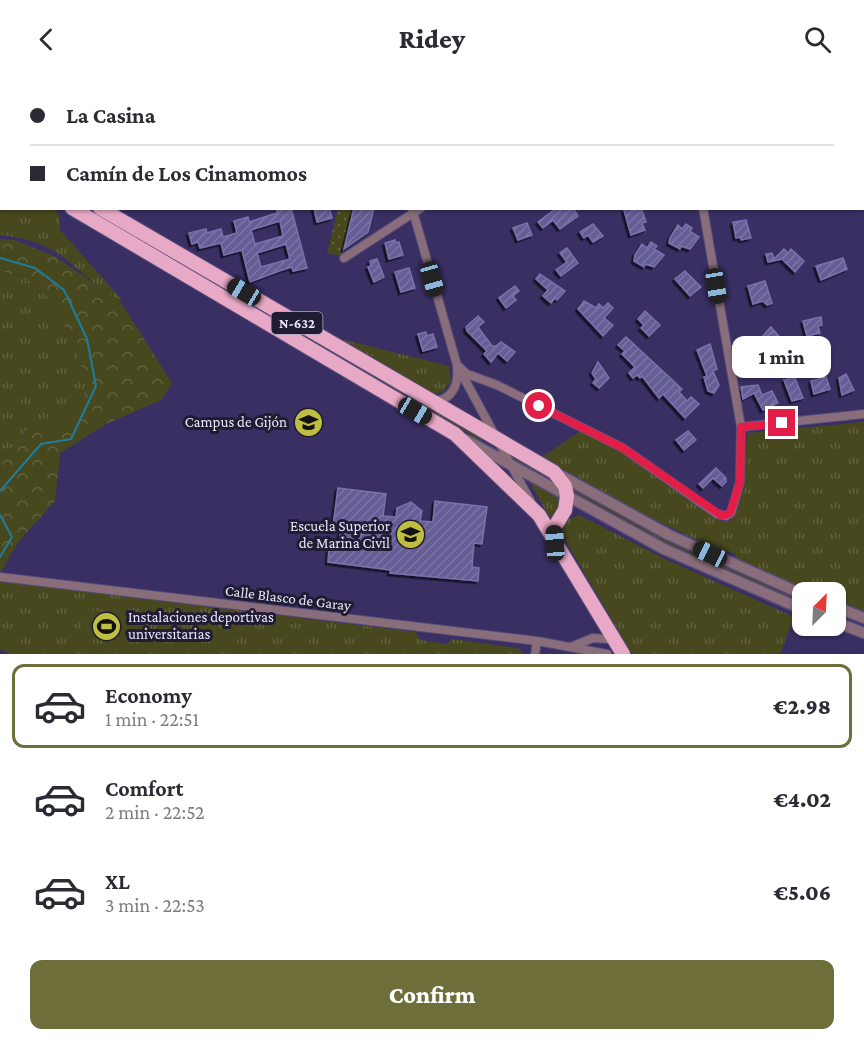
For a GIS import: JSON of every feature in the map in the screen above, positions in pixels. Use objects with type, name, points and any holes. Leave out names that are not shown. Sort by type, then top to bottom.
[{"type":"highway","name":"N-632","points":[[75,210],[455,434],[497,471],[539,515],[577,580],[610,644]]},
{"type":"highway","name":"N-632","points":[[103,210],[554,472]]},
{"type":"highway","points":[[554,472],[565,486],[566,503],[554,528],[555,543]]},
{"type":"street","points":[[344,258],[416,210],[459,378],[455,388],[439,401],[429,400]]},
{"type":"street","points":[[457,365],[467,374],[497,385],[623,448],[717,514],[726,516],[732,509],[740,482],[741,427],[703,210]]},
{"type":"street","points":[[457,365],[494,437],[539,515]]},
{"type":"street","points":[[741,427],[864,414]]},
{"type":"street","points":[[455,434],[509,464],[566,503],[589,509],[664,549],[792,605]]},
{"type":"street","points":[[554,472],[669,535],[792,590]]},
{"type":"street","name":"Calle Blasco de Garay","points":[[0,577],[573,646],[610,644]]},
{"type":"street","points":[[846,611],[864,618]]},
{"type":"street","points":[[846,626],[864,633]]},
{"type":"street","points":[[593,638],[610,644]]},
{"type":"street","name":"Calle Blasco de Garay","points":[[573,646],[593,638],[610,644]]},
{"type":"street","points":[[535,654],[537,641]]},
{"type":"green space","points":[[0,210],[55,210],[59,214],[60,230],[122,300],[108,294],[62,256],[48,248],[28,240],[0,235]]},
{"type":"green space","points":[[86,210],[92,210],[479,435],[483,442]]},
{"type":"green space","points":[[338,210],[354,210],[341,256],[327,253]]},
{"type":"green space","points":[[0,239],[14,240],[54,256],[120,301],[172,383],[161,400],[106,424],[60,453],[55,501],[19,541],[0,573],[0,461],[29,427],[62,423],[84,395],[87,380],[53,302],[26,278],[0,271]]},
{"type":"green space","points":[[0,271],[26,278],[53,302],[87,380],[84,395],[62,423],[29,427],[0,461]]},
{"type":"green space","points":[[328,336],[449,366],[451,381],[443,392],[431,395]]},
{"type":"green space","points":[[864,422],[864,611],[846,605],[846,582],[792,583],[734,559],[736,554],[727,551],[726,554],[633,509],[542,457],[582,430],[642,463],[721,521],[730,521],[744,489],[747,433]]},
{"type":"green space","points":[[509,447],[618,507],[792,589],[792,605],[664,549],[509,464]]},
{"type":"green space","points":[[528,479],[565,499],[554,518],[549,516]]},
{"type":"green space","points":[[579,515],[665,559],[792,616],[792,622],[780,654],[632,654],[560,531],[567,520]]},
{"type":"green space","points":[[0,581],[415,632],[421,640],[447,644],[452,639],[518,648],[524,654],[11,654],[0,649]]},
{"type":"green space","name":"Instalaciones deportivas universitarias","points":[[84,609],[134,616],[130,643],[80,636]]},
{"type":"building","points":[[277,210],[292,210],[307,268],[293,271],[292,267],[250,282],[242,250],[224,255],[221,243],[200,248],[198,242],[192,244],[189,233],[206,229],[207,233],[221,229],[223,237],[237,233],[234,221],[248,217],[249,222],[277,213]],"holes":[[[280,221],[283,236],[255,244],[251,230]],[[286,244],[290,259],[261,267],[257,253]]]},
{"type":"building","points":[[314,210],[330,210],[332,218],[317,222]]},
{"type":"building","points":[[354,210],[374,210],[368,232],[344,249]]},
{"type":"building","points":[[554,210],[574,210],[578,216],[560,229],[553,220],[543,228],[538,222]]},
{"type":"building","points":[[624,210],[642,210],[646,222],[642,223],[645,230],[631,235]]},
{"type":"building","points":[[746,220],[751,238],[741,240],[740,237],[736,238],[733,222]]},
{"type":"building","points":[[527,223],[532,235],[518,240],[513,228]]},
{"type":"building","points":[[593,224],[603,236],[593,242],[588,235],[584,238],[580,232]]},
{"type":"building","points":[[686,224],[692,228],[690,231],[699,237],[690,249],[681,246],[680,249],[669,243],[670,238],[678,225],[682,229]]},
{"type":"building","points":[[395,240],[396,243],[399,242],[403,255],[389,259],[385,243]]},
{"type":"building","points":[[651,242],[657,246],[654,249],[664,255],[654,267],[645,264],[644,267],[634,261],[635,255],[642,244],[647,248]]},
{"type":"building","points":[[567,248],[578,263],[561,276],[556,270],[567,262],[560,253]]},
{"type":"building","points":[[784,249],[788,253],[791,249],[804,261],[795,272],[782,259],[768,262],[766,254],[772,253],[774,259]]},
{"type":"building","points":[[843,258],[847,269],[821,280],[816,266]]},
{"type":"building","points":[[377,259],[384,277],[374,282],[368,267],[371,266],[370,261]]},
{"type":"building","points":[[409,268],[415,288],[401,292],[395,272]]},
{"type":"building","points":[[685,271],[701,287],[690,296],[675,279]]},
{"type":"building","points":[[540,274],[565,291],[557,300],[555,298],[551,303],[543,296],[548,290],[536,279]]},
{"type":"building","points":[[765,281],[772,303],[767,305],[763,301],[753,304],[748,286]]},
{"type":"building","points":[[515,286],[519,291],[513,296],[516,300],[506,308],[499,298]]},
{"type":"building","points":[[584,301],[596,308],[599,304],[603,308],[608,303],[613,308],[604,318],[613,325],[603,336],[578,309]]},
{"type":"building","points":[[645,311],[660,325],[649,336],[641,328],[644,325],[638,319]]},
{"type":"building","points":[[478,316],[484,322],[478,327],[492,346],[501,342],[515,352],[507,361],[498,353],[491,362],[484,354],[487,351],[467,331],[466,327]]},
{"type":"building","points":[[821,317],[822,325],[818,326],[820,333],[807,336],[803,321]]},
{"type":"building","points":[[771,327],[789,348],[771,367],[763,359],[772,350],[760,339]]},
{"type":"building","points":[[426,332],[427,336],[433,334],[437,347],[423,351],[418,334]]},
{"type":"building","points":[[626,337],[682,389],[679,392],[687,401],[691,397],[699,404],[685,418],[663,394],[659,398],[642,376],[640,378],[637,375],[633,378],[629,373],[635,367],[622,354],[625,351],[618,345]]},
{"type":"building","points":[[710,344],[717,369],[713,371],[719,385],[714,393],[708,391],[704,377],[707,376],[697,350]]},
{"type":"building","points":[[598,362],[609,378],[599,388],[593,383],[596,379],[592,373]]},
{"type":"building","points":[[790,366],[803,398],[792,401],[784,380],[789,379],[785,367]]},
{"type":"building","points":[[846,374],[854,390],[842,395],[839,378]]},
{"type":"building","points":[[826,377],[830,389],[814,394],[811,381]]},
{"type":"building","points":[[758,385],[762,395],[772,391],[778,403],[763,410],[754,393],[743,399],[741,387]]},
{"type":"building","points":[[688,431],[696,440],[684,450],[676,440]]},
{"type":"building","points":[[716,468],[726,478],[726,482],[722,486],[713,478],[703,488],[699,484]]},
{"type":"building","name":"Escuela Superior de Marina Civil","points":[[338,488],[386,494],[383,516],[396,517],[397,508],[411,502],[422,511],[420,521],[433,522],[435,501],[487,507],[482,544],[474,543],[472,567],[479,568],[478,581],[390,573],[391,570],[328,562],[329,550],[338,551],[341,527],[333,526]]},
{"type":"waterway","points":[[0,258],[35,268],[64,290],[87,339],[96,386],[71,439],[41,444],[0,491]]},
{"type":"waterway","points":[[0,515],[12,537],[0,557]]},
{"type":"place","name":"Campus de Gijón","points":[[308,422]]},
{"type":"place","name":"Escuela Superior de Marina Civil","points":[[411,535]]},
{"type":"place","name":"Instalaciones deportivas universitarias","points":[[107,626]]},
{"type":"route","points":[[539,406],[623,448],[722,516],[730,513],[740,482],[741,427],[782,423]]}]
